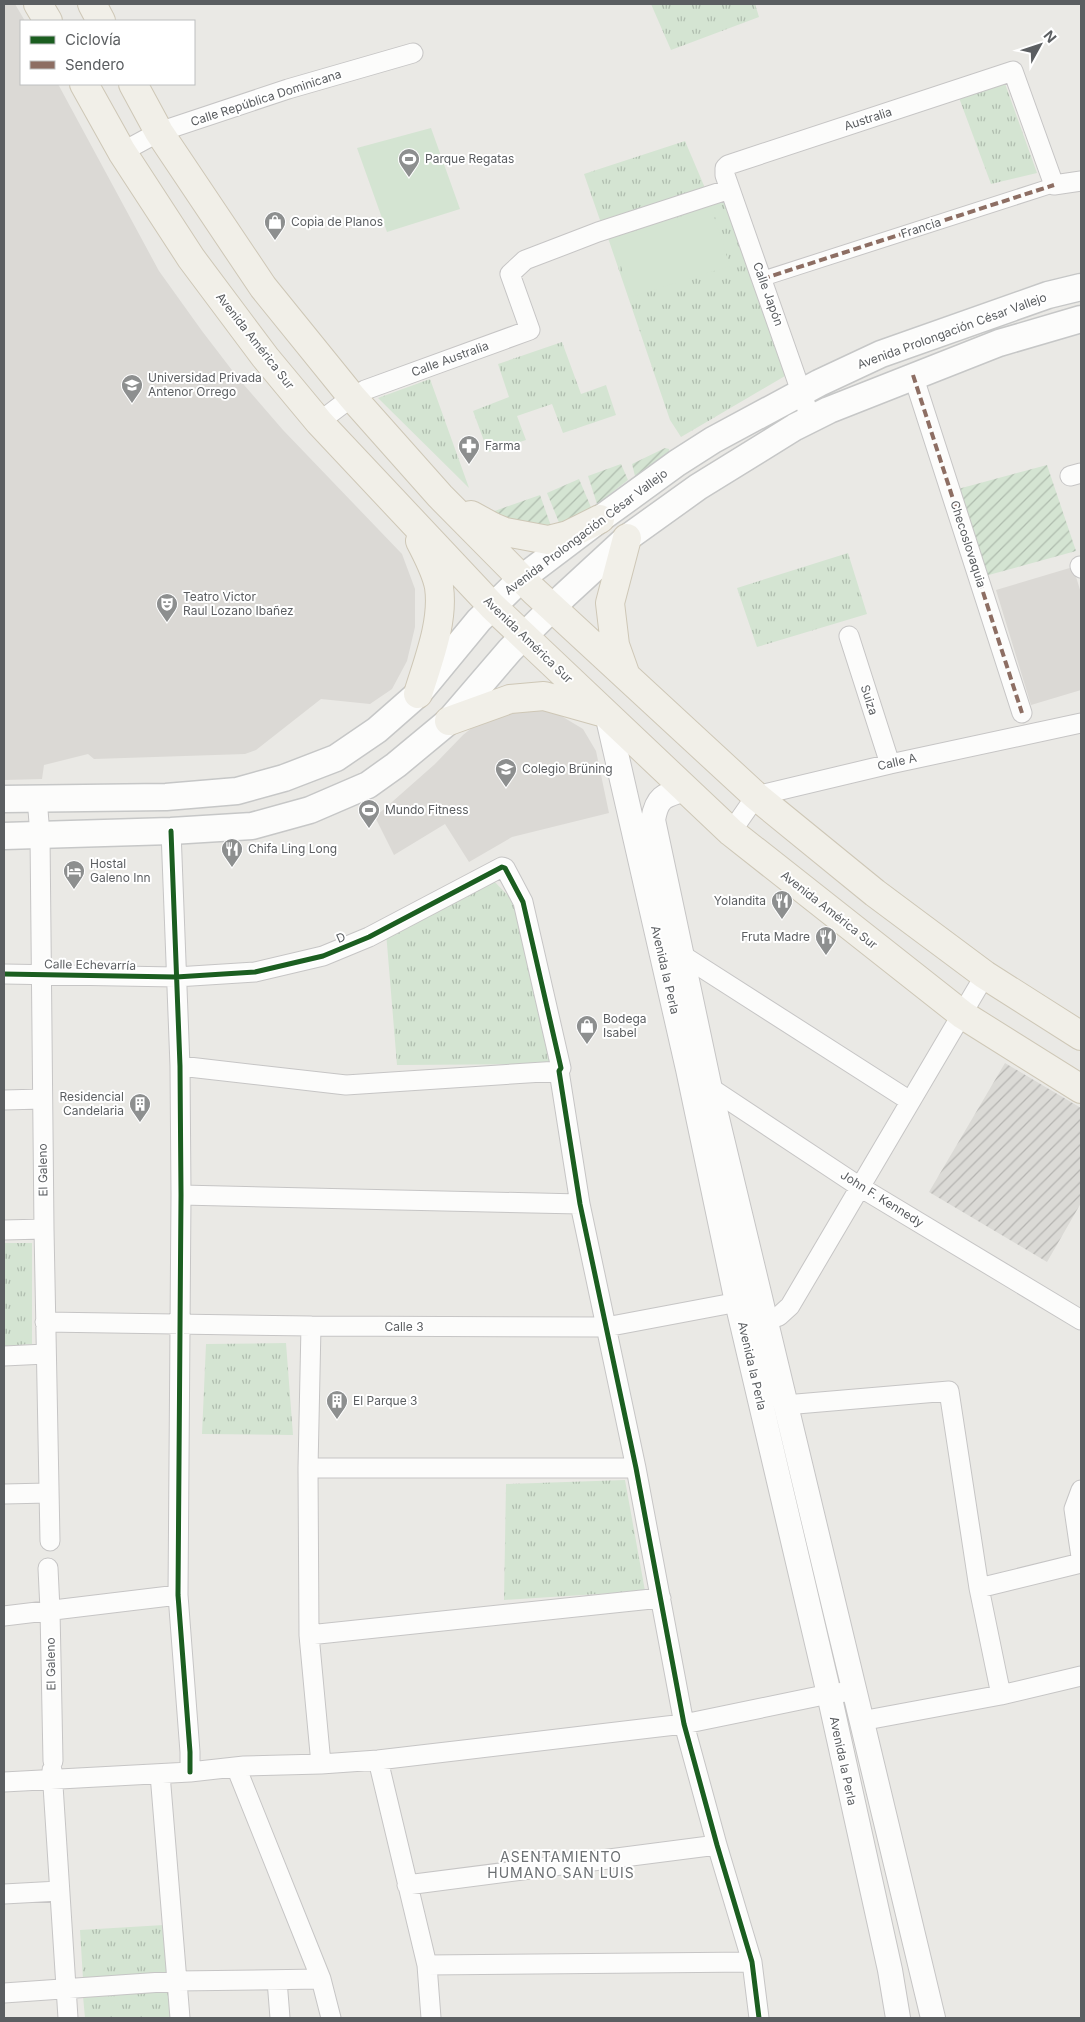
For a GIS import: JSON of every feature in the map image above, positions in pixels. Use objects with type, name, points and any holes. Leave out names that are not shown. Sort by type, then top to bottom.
[{"type":"main road","points":[[38,4],[47,20]]},
{"type":"main road","points":[[92,4],[100,20]]},
{"type":"main road","name":"Avenida América Sur","points":[[85,85],[122,152],[191,258],[265,358],[319,422],[492,606],[731,832],[963,1015],[1081,1089]]},
{"type":"main road","points":[[135,85],[159,132],[263,287],[352,397],[440,496],[552,608],[756,796],[875,893],[985,975],[1081,1036]]},
{"type":"main road","name":"Avenida Prolongación César Vallejo","points":[[4,799],[166,797],[236,791],[284,778],[336,758],[377,730],[418,694],[492,606],[522,578],[600,518],[677,463],[742,423],[819,383],[881,354],[1048,295],[1081,287]]},
{"type":"main road","points":[[4,836],[171,831],[252,826],[310,810],[368,785],[396,765],[449,721],[523,637],[627,538],[698,487],[795,427],[829,410],[913,375],[998,343],[1081,319]]},
{"type":"main road","points":[[440,496],[505,532],[548,540],[568,534],[600,518]]},
{"type":"main road","points":[[404,513],[436,574],[439,589],[438,630],[418,694],[449,721]]},
{"type":"main road","points":[[626,678],[615,645],[610,603],[627,538]]},
{"type":"main road","points":[[449,721],[510,699],[544,696],[607,714]]},
{"type":"street","name":"Calle República Dominicana","points":[[122,152],[159,132],[288,89],[413,53]]},
{"type":"street","name":"Australia","points":[[725,168],[728,165],[1013,71],[1054,185]]},
{"type":"street","name":"Calle Japón","points":[[725,168],[730,189],[803,392],[811,420]]},
{"type":"street","name":"Francia","points":[[762,279],[1054,185],[1081,181]]},
{"type":"street","name":"Calle Australia","points":[[319,422],[352,397],[365,390],[530,330],[510,274],[525,260],[598,232],[730,189]]},
{"type":"street","name":"Checoslovaquia","points":[[913,375],[1022,713]]},
{"type":"street","name":"Suiza","points":[[849,636],[890,764]]},
{"type":"street","name":"Avenida la Perla","points":[[607,714],[688,1070],[754,1307],[785,1405],[933,2018]]},
{"type":"street","name":"Calle A","points":[[756,796],[890,764],[1081,723]]},
{"type":"street","name":"Avenida la Perla","points":[[686,789],[665,796],[655,806],[653,820],[754,1307],[829,1694],[888,1960],[898,2018]]},
{"type":"street","points":[[731,832],[756,796]]},
{"type":"street","name":"El Galeno","points":[[38,798],[50,1542]]},
{"type":"street","points":[[171,831],[180,1066],[181,1323],[178,1595],[190,1772]]},
{"type":"street","name":"D","points":[[176,977],[255,972],[323,956],[369,937],[502,867],[505,868],[523,902],[561,1068],[559,1071]]},
{"type":"street","points":[[682,955],[910,1101]]},
{"type":"street","name":"Calle Echevarría","points":[[4,974],[176,977]]},
{"type":"street","name":"Calle 3","points":[[46,1322],[311,1326],[606,1327],[754,1307],[779,1316],[790,1306],[985,975]]},
{"type":"street","points":[[180,1066],[346,1085],[559,1071],[580,1204],[636,1468],[684,1724],[717,1845],[752,1962],[759,2018]]},
{"type":"street","name":"John F. Kennedy","points":[[688,1070],[710,1089],[860,1187],[1081,1320]]},
{"type":"street","points":[[4,1100],[42,1099]]},
{"type":"street","points":[[181,1195],[580,1204]]},
{"type":"street","points":[[4,1230],[44,1229]]},
{"type":"street","points":[[311,1326],[308,1468],[309,1635],[322,1764]]},
{"type":"street","points":[[4,1356],[46,1354]]},
{"type":"street","points":[[785,1405],[949,1392],[979,1588],[1001,1695]]},
{"type":"street","points":[[308,1468],[636,1468]]},
{"type":"street","points":[[1081,1490],[1074,1509],[1081,1557]]},
{"type":"street","points":[[4,1494],[48,1493]]},
{"type":"street","points":[[979,1588],[1081,1563]]},
{"type":"street","name":"El Galeno","points":[[48,1568],[52,1770],[68,2018]]},
{"type":"street","points":[[4,1616],[178,1595]]},
{"type":"street","points":[[309,1635],[661,1598]]},
{"type":"street","points":[[862,1721],[1001,1695],[1081,1676]]},
{"type":"street","points":[[4,1782],[52,1770],[160,1774],[236,1767],[378,1760],[684,1724],[829,1694],[854,1691]]},
{"type":"street","points":[[378,1760],[427,1966],[431,2018]]},
{"type":"street","points":[[236,1767],[321,1978],[331,2018]]},
{"type":"street","points":[[160,1774],[180,2018]]},
{"type":"street","points":[[407,1885],[717,1845]]},
{"type":"street","points":[[4,1894],[59,1891]]},
{"type":"street","points":[[427,1966],[752,1962]]},
{"type":"street","points":[[4,1993],[177,1981],[321,1978]]},
{"type":"street","points":[[277,1980],[280,2018]]},
{"type":"shaded area","name":"Universidad Privada Antenor Orrego","points":[[4,4],[15,4],[24,20],[20,20],[20,85],[59,85],[159,271],[202,331],[238,378],[283,430],[402,554],[415,589],[415,627],[407,661],[392,689],[370,704],[321,699],[256,750],[245,754],[94,759],[88,754],[44,765],[42,779],[4,780]]},
{"type":"shaded area","points":[[1073,567],[1081,593],[1081,690],[1031,705],[996,590]]},
{"type":"shaded area","name":"Colegio Brüning","points":[[533,707],[558,714],[583,729],[596,751],[609,813],[512,837],[469,862],[445,824],[394,855],[375,817],[435,764],[463,735],[483,719]]},
{"type":"shaded area","points":[[1005,1063],[1081,1108],[1081,1203],[1047,1262],[929,1192]]},
{"type":"green space","points":[[651,4],[755,4],[759,17],[671,50]]},
{"type":"green space","points":[[1003,78],[1037,173],[991,184],[958,95]]},
{"type":"green space","name":"Parque Regatas","points":[[431,128],[460,209],[387,232],[357,148]]},
{"type":"green space","points":[[685,141],[705,188],[601,223],[584,174]]},
{"type":"green space","points":[[728,195],[785,376],[681,437],[670,420],[607,235]]},
{"type":"green space","points":[[711,207],[730,266],[631,297],[612,238]]},
{"type":"green space","points":[[562,342],[581,394],[606,385],[616,415],[563,433],[552,404],[517,416],[526,440],[488,452],[473,411],[509,397],[498,364]]},
{"type":"green space","points":[[430,379],[469,488],[378,398]]},
{"type":"green space","points":[[665,448],[669,449],[669,453],[635,476],[632,464]]},
{"type":"green space","points":[[621,464],[628,480],[597,504],[588,476]]},
{"type":"green space","points":[[1047,465],[1076,551],[985,576],[958,489]]},
{"type":"green space","points":[[579,479],[593,512],[560,525],[547,493]]},
{"type":"green space","points":[[540,495],[551,526],[529,528],[486,514]]},
{"type":"green space","points":[[848,553],[867,614],[757,647],[737,588]]},
{"type":"green space","points":[[493,880],[515,903],[552,1064],[397,1065],[386,932]]},
{"type":"green space","points":[[4,1243],[32,1243],[32,1344],[4,1346]]},
{"type":"green space","points":[[286,1343],[293,1435],[202,1434],[206,1344]]},
{"type":"green space","points":[[625,1480],[645,1591],[504,1600],[506,1484]]},
{"type":"green space","points":[[164,1925],[168,1973],[83,1979],[80,1930]]},
{"type":"green space","points":[[169,1991],[171,2018],[85,2018],[83,1996]]},
{"type":"marked path","points":[[762,279],[1054,185]]},
{"type":"marked path","points":[[913,375],[1022,713]]},
{"type":"cycle path","points":[[171,831],[180,1066],[178,1595],[190,1772]]},
{"type":"cycle path","points":[[4,974],[176,977],[255,972],[323,956],[369,937],[502,867],[505,868],[523,902],[561,1068],[559,1071],[580,1204],[636,1468],[684,1724],[717,1845],[752,1962],[759,2018]]},
{"type":"place","name":"Parque Regatas","points":[[409,178]]},
{"type":"place","name":"Copia de Planos","points":[[275,241]]},
{"type":"place","name":"Universidad Privada Antenor Orrego","points":[[132,404]]},
{"type":"place","name":"Farma","points":[[469,465]]},
{"type":"place","name":"Teatro Victor Raul Lozano Ibañez","points":[[167,623]]},
{"type":"place","name":"Colegio Brüning","points":[[506,788]]},
{"type":"place","name":"Mundo Fitness","points":[[369,829]]},
{"type":"place","name":"Chifa Ling Long","points":[[232,868]]},
{"type":"place","name":"Hostal Galeno Inn","points":[[74,890]]},
{"type":"place","name":"Yolandita","points":[[782,920]]},
{"type":"place","name":"Fruta Madre","points":[[826,956]]},
{"type":"place","name":"Bodega Isabel","points":[[587,1045]]},
{"type":"place","name":"Residencial Candelaria","points":[[140,1123]]},
{"type":"place","name":"El Parque 3","points":[[337,1420]]},
{"type":"district","name":"ASENTAMIENTO HUMANO SAN LUIS","points":[[561,1865]]}]
